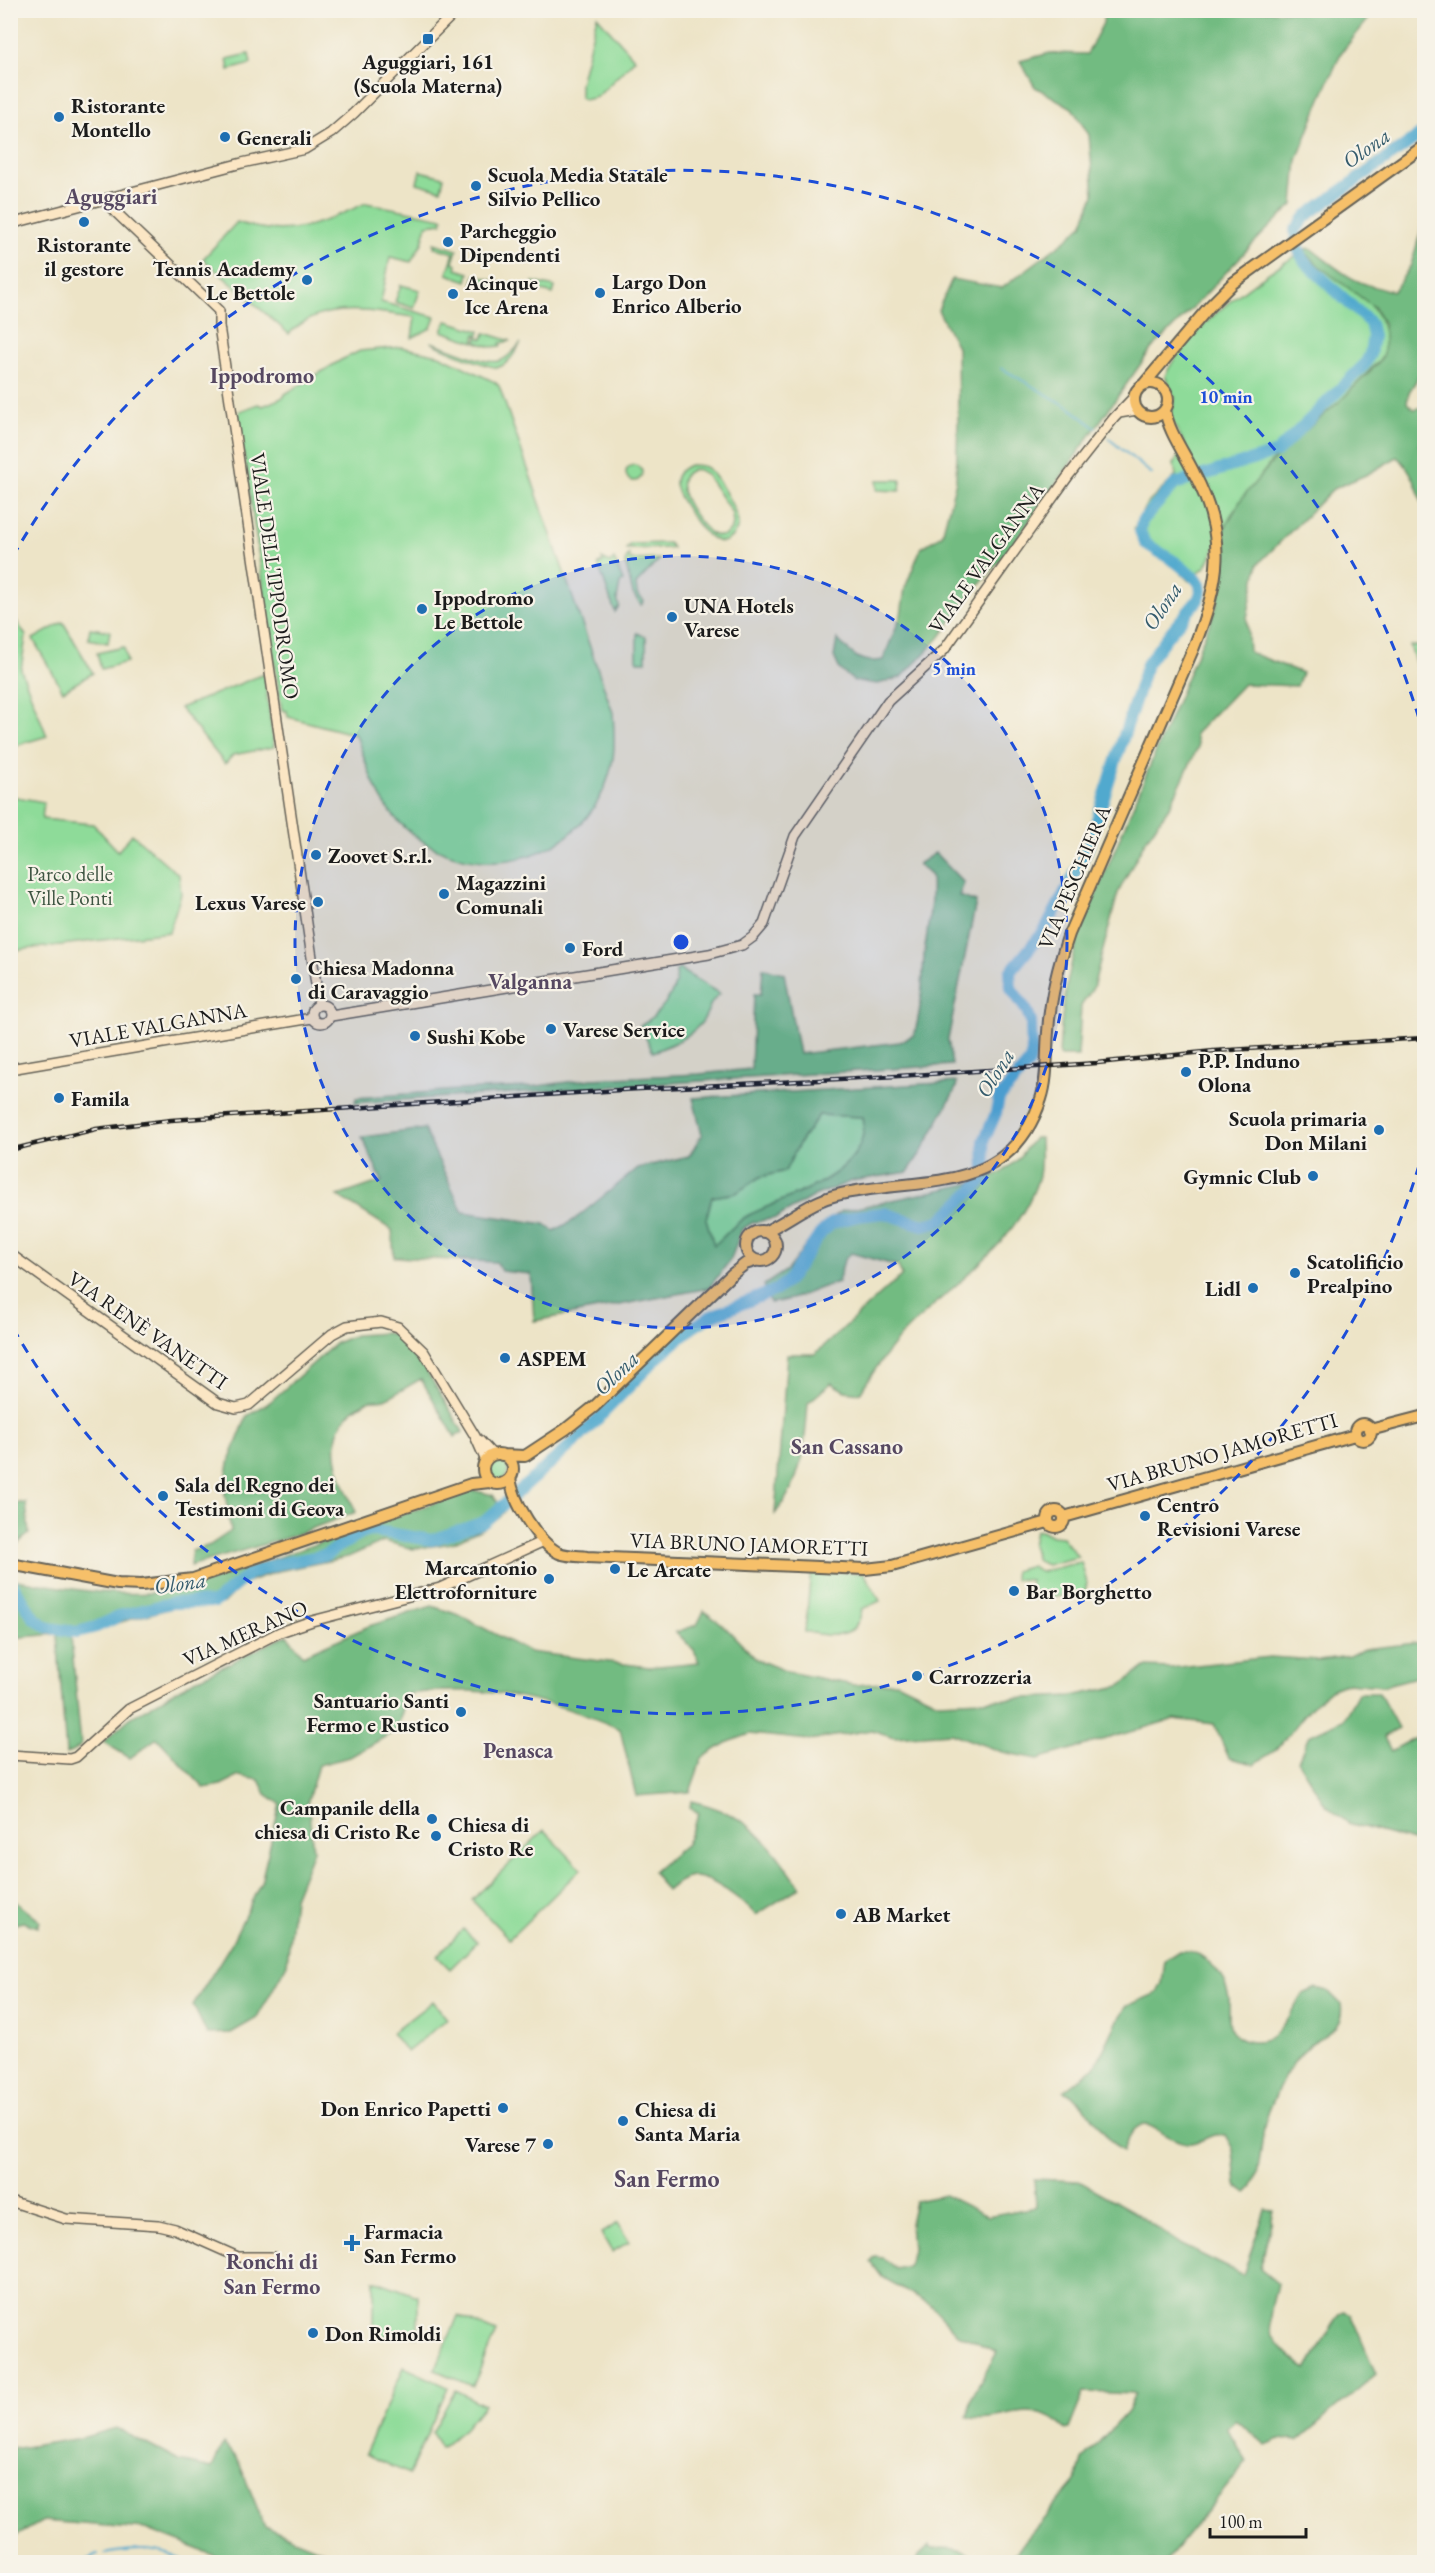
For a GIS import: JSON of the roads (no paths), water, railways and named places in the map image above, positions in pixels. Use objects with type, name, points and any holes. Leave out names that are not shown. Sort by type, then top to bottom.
[{"type":"main road","points":[[1170,430],[1154,417],[1143,415],[1137,410],[1134,397],[1139,388],[1209,307],[1233,283],[1425,146]]},
{"type":"main road","points":[[1159,365],[1160,384],[1168,396],[1165,410],[1170,430]]},
{"type":"main road","points":[[1144,384],[1152,382],[1160,384]]},
{"type":"main road","points":[[1154,417],[1165,410]]},
{"type":"main road","name":"VIA PESCHIERA","points":[[785,1223],[834,1196],[873,1187],[956,1179],[972,1174],[994,1162],[1021,1136],[1038,1108],[1045,1082],[1051,1003],[1062,952],[1209,609],[1216,580],[1218,561],[1216,532],[1208,504],[1191,466],[1170,430]]},
{"type":"main road","points":[[731,1275],[741,1260],[750,1236],[785,1223]]},
{"type":"main road","points":[[509,1481],[525,1456],[566,1430],[595,1406],[731,1275],[745,1264],[768,1259],[773,1255],[775,1243],[785,1223]]},
{"type":"main road","points":[[764,1232],[771,1236],[775,1243]]},
{"type":"main road","points":[[746,1244],[748,1254],[755,1261]]},
{"type":"main road","name":"VIA BRUNO JAMORETTI","points":[[542,1542],[560,1554],[587,1557],[865,1569],[903,1563],[1048,1522],[1050,1514],[1054,1511],[1060,1512],[1064,1517],[1356,1434],[1359,1439],[1365,1439],[1369,1436],[1370,1430],[1425,1416]]},
{"type":"main road","points":[[471,1484],[491,1459],[525,1456]]},
{"type":"main road","points":[[491,1459],[512,1464],[509,1481],[517,1501],[542,1542]]},
{"type":"main road","points":[[490,1482],[484,1474],[491,1459]]},
{"type":"main road","points":[[10,1564],[118,1584],[173,1582],[209,1574],[471,1484],[509,1481]]},
{"type":"street","points":[[10,225],[242,163],[305,149],[331,133],[354,113],[457,10]]},
{"type":"street","name":"VIALE DELL'IPPODROMO","points":[[103,200],[219,311],[219,326],[319,1005]]},
{"type":"street","name":"VIALE VALGANNA","points":[[331,1016],[709,954],[742,945],[753,937],[764,924],[795,836],[888,701],[944,650],[1048,504],[1134,397]]},
{"type":"street","points":[[1119,413],[1137,410]]},
{"type":"street","points":[[319,1005],[327,1006],[331,1016],[325,1023],[318,1023],[312,1018],[313,1010],[319,1005]]},
{"type":"street","name":"VIALE VALGANNA","points":[[10,1069],[312,1018]]},
{"type":"street","name":"VIA RENÈ VANETTI","points":[[10,1254],[218,1403],[227,1407],[249,1405],[319,1344],[346,1326],[381,1322],[398,1327],[411,1336],[424,1352],[491,1459]]},
{"type":"street","name":"VIA MERANO","points":[[10,1755],[70,1759],[129,1709],[280,1632],[312,1621],[440,1588],[542,1542]]},
{"type":"street","points":[[10,2201],[66,2219],[158,2225],[175,2229],[238,2257],[274,2257]]},
{"type":"waterway","name":"Olona","points":[[10,1580],[34,1618],[49,1628],[77,1632],[96,1627],[122,1615],[171,1603],[215,1602],[249,1574],[278,1564],[325,1555],[363,1532],[375,1531],[432,1540],[484,1522],[580,1437],[656,1359],[692,1328],[709,1317],[776,1290],[788,1281],[821,1233],[832,1223],[857,1216],[884,1213],[923,1225],[940,1221],[978,1185],[984,1178],[984,1141],[996,1113],[999,1098],[1029,1063],[1032,1053],[1031,1022],[1027,1011],[1011,988],[1010,972],[1045,930],[1087,850],[1147,664],[1198,600],[1201,592],[1200,584],[1196,579],[1177,563],[1145,543],[1140,531],[1142,521],[1175,484],[1277,452],[1365,364],[1370,354],[1373,336],[1370,323],[1305,262],[1297,247],[1295,231],[1306,216],[1424,132]]},
{"type":"waterway","points":[[1001,368],[1070,408],[1096,428]]},
{"type":"waterway","points":[[1108,438],[1152,474]]},
{"type":"waterway","points":[[105,2554],[147,2550],[157,2551],[187,2562]]},
{"type":"waterway","points":[[84,2562],[98,2555]]},
{"type":"railway","points":[[10,1150],[96,1129],[171,1120],[620,1090],[1097,1063],[1214,1051],[1424,1038]]},
{"type":"place","name":"Aguggiari, 161 (Scuola Materna)","points":[[428,39]]},
{"type":"place","name":"Ristorante Montello","points":[[59,117]]},
{"type":"place","name":"Generali","points":[[225,137]]},
{"type":"place","name":"Scuola Media Statale Silvio Pellico","points":[[476,186]]},
{"type":"place","name":"Ristorante il gestore","points":[[84,222]]},
{"type":"place","name":"Parcheggio Dipendenti","points":[[448,242]]},
{"type":"place","name":"Tennis Academy Le Bettole","points":[[307,280]]},
{"type":"place","name":"Largo Don Enrico Alberio","points":[[600,293]]},
{"type":"place","name":"Acinque Ice Arena","points":[[453,294]]},
{"type":"place","name":"Ippodromo Le Bettole","points":[[422,609]]},
{"type":"place","name":"UNA Hotels Varese","points":[[672,617]]},
{"type":"place","name":"Zoovet S.r.l.","points":[[316,855]]},
{"type":"place","name":"Magazzini Comunali","points":[[444,894]]},
{"type":"place","name":"Lexus Varese","points":[[318,902]]},
{"type":"place","name":"Ford","points":[[570,948]]},
{"type":"place","name":"Chiesa Madonna di Caravaggio","points":[[296,979]]},
{"type":"place","name":"Varese Service","points":[[551,1029]]},
{"type":"place","name":"Sushi Kobe","points":[[415,1036]]},
{"type":"place","name":"P.P. Induno Olona","points":[[1186,1072]]},
{"type":"place","name":"Famila","points":[[59,1098]]},
{"type":"place","name":"Scuola primaria Don Milani","points":[[1379,1130]]},
{"type":"place","name":"Gymnic Club","points":[[1313,1176]]},
{"type":"place","name":"Scatolificio Prealpino","points":[[1295,1273]]},
{"type":"place","name":"Lidl","points":[[1253,1288]]},
{"type":"place","name":"ASPEM","points":[[505,1358]]},
{"type":"place","name":"Sala del Regno dei Testimoni di Geova","points":[[163,1496]]},
{"type":"place","name":"Centro Revisioni Varese","points":[[1145,1516]]},
{"type":"place","name":"Le Arcate","points":[[615,1569]]},
{"type":"place","name":"Marcantonio Elettroforniture","points":[[549,1579]]},
{"type":"place","name":"Bar Borghetto","points":[[1014,1591]]},
{"type":"place","name":"Carrozzeria","points":[[917,1676]]},
{"type":"place","name":"Santuario Santi Fermo e Rustico","points":[[461,1712]]},
{"type":"place","name":"Campanile della chiesa di Cristo Re","points":[[432,1819]]},
{"type":"place","name":"Chiesa di Cristo Re","points":[[436,1836]]},
{"type":"place","name":"AB Market","points":[[841,1914]]},
{"type":"place","name":"Don Enrico Papetti","points":[[503,2108]]},
{"type":"place","name":"Chiesa di Santa Maria","points":[[623,2121]]},
{"type":"place","name":"Varese 7","points":[[548,2144]]},
{"type":"place","name":"Farmacia San Fermo","points":[[352,2243]]},
{"type":"place","name":"Don Rimoldi","points":[[313,2333]]},
{"type":"district","name":"Aguggiari","points":[[111,196]]},
{"type":"district","name":"Ippodromo","points":[[262,375]]},
{"type":"district","name":"Valganna","points":[[530,981]]},
{"type":"district","name":"San Cassano","points":[[847,1446]]},
{"type":"district","name":"Penasca","points":[[518,1750]]},
{"type":"district","name":"San Fermo","points":[[667,2178]]},
{"type":"district","name":"Ronchi di San Fermo","points":[[272,2274]]},
{"type":"park label","name":"Parco delle Ville Ponti","points":[[70,885]]}]
